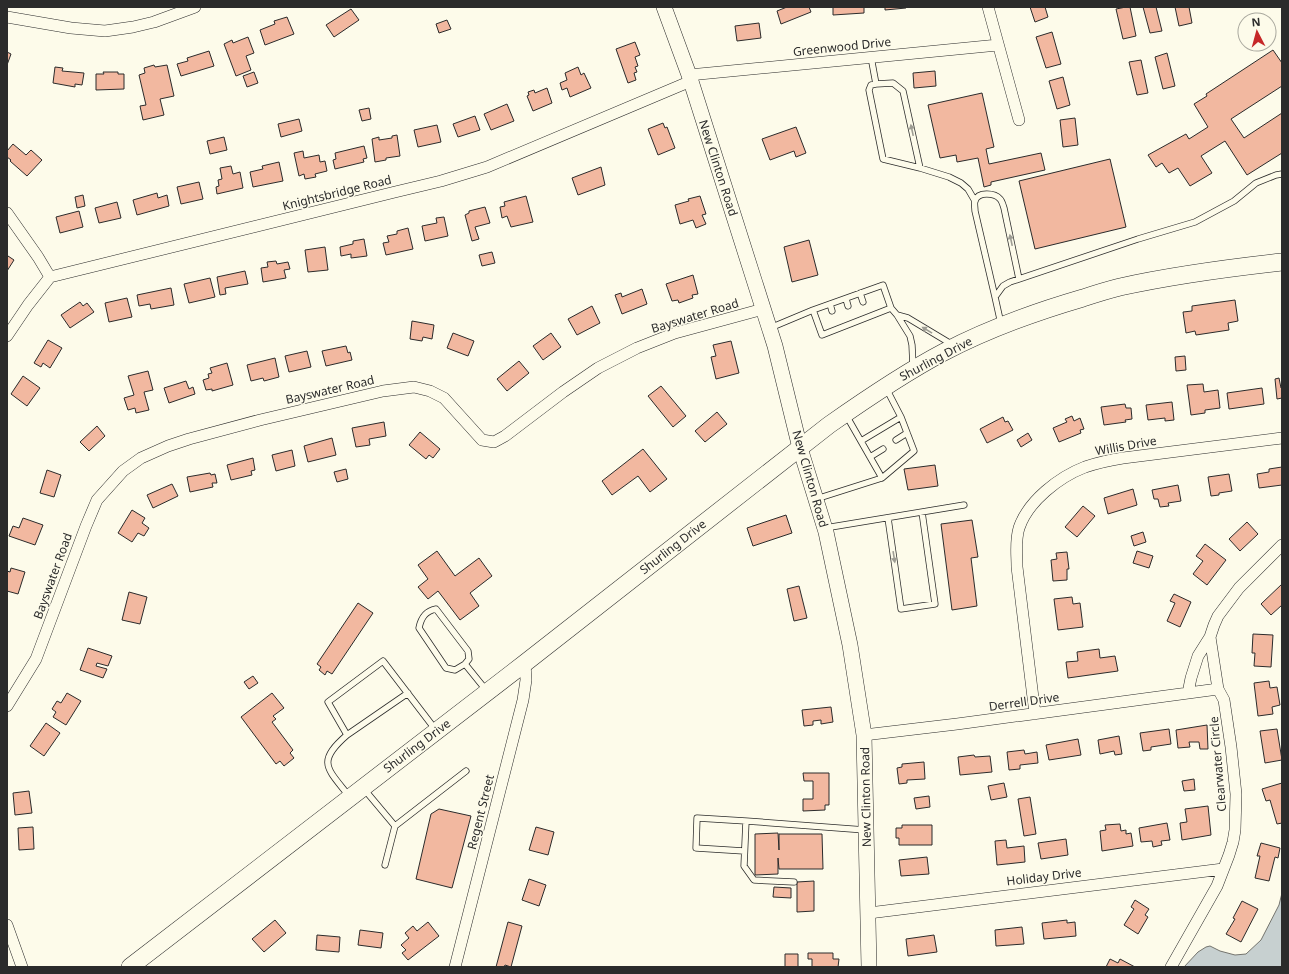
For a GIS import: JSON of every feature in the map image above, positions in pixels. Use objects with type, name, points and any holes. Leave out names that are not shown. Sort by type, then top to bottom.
[{"type":"main road","name":"Shurling Drive","points":[[130,967],[525,663],[800,448],[845,414],[913,370],[955,347],[1049,308],[1119,288],[1176,276],[1282,262]]},
{"type":"street","points":[[7,17],[71,28],[105,31],[154,22],[195,7]]},
{"type":"street","name":"New Clinton Road","points":[[664,7],[690,78],[770,328],[783,375],[800,448],[825,528],[850,645],[864,735],[869,967]]},
{"type":"street","points":[[988,7],[1020,120]]},
{"type":"street","name":"Greenwood Drive","points":[[690,78],[871,57],[998,45]]},
{"type":"street","name":"Knightsbridge Road","points":[[50,276],[402,190],[487,167],[690,78]]},
{"type":"street","points":[[7,213],[50,276],[7,336]]},
{"type":"street","name":"Bayswater Road","points":[[7,706],[36,659],[97,500],[123,471],[141,458],[168,446],[189,439],[246,424],[384,391],[414,387],[430,391],[444,398],[482,440],[494,442],[505,436],[598,368],[637,348],[675,333],[763,309]]},
{"type":"street","name":"Willis Drive","points":[[1035,714],[1017,568],[1016,544],[1019,528],[1032,506],[1050,487],[1064,478],[1084,468],[1105,461],[1282,438]]},
{"type":"street","points":[[1188,693],[1198,656],[1210,638],[1218,616],[1239,588],[1282,545]]},
{"type":"street","points":[[1210,638],[1218,689]]},
{"type":"street","name":"Regent Street","points":[[455,967],[523,700],[526,680],[525,663]]},
{"type":"street","name":"Derrell Drive","points":[[864,735],[1035,714],[1218,689]]},
{"type":"street","name":"Clearwater Circle","points":[[1171,967],[1217,886],[1233,842],[1235,830],[1236,794],[1224,700],[1218,689]]},
{"type":"street","name":"Holiday Drive","points":[[868,913],[1223,869]]},
{"type":"street","points":[[7,925],[22,967]]},
{"type":"lane","points":[[871,57],[876,84]]},
{"type":"lane","points":[[920,168],[903,91],[893,83],[871,85],[868,90],[883,160],[920,168],[949,177],[961,183],[968,189],[974,201],[1002,327]]},
{"type":"lane","points":[[995,296],[1003,286],[1019,278],[1195,222],[1234,201],[1256,183],[1282,174]]},
{"type":"lane","points":[[974,201],[981,195],[990,194],[1001,200],[1019,278]]},
{"type":"lane","points":[[770,328],[813,310],[883,285],[891,308],[910,336],[912,345],[913,370]]},
{"type":"lane","points":[[860,293],[863,302]]},
{"type":"lane","points":[[846,299],[848,306]]},
{"type":"lane","points":[[830,304],[832,311]]},
{"type":"lane","points":[[813,310],[822,335],[836,327],[867,315],[891,308]]},
{"type":"lane","points":[[897,315],[908,318],[955,347]]},
{"type":"lane","points":[[816,499],[882,478],[914,451],[901,417],[886,387]]},
{"type":"lane","points":[[845,414],[882,478]]},
{"type":"lane","points":[[861,440],[901,417]]},
{"type":"lane","points":[[896,440],[907,433]]},
{"type":"lane","points":[[870,457],[883,449]]},
{"type":"lane","points":[[825,528],[964,506]]},
{"type":"lane","points":[[888,518],[901,609],[935,604],[922,512]]},
{"type":"lane","points":[[430,610],[436,610],[468,651],[469,659],[465,664],[455,670],[446,668],[420,628],[421,621],[425,614],[430,610]]},
{"type":"lane","points":[[347,734],[328,702],[383,661],[437,731]]},
{"type":"lane","points":[[465,664],[487,692]]},
{"type":"lane","points":[[395,826],[357,792],[332,775],[328,767],[328,758],[334,746],[347,734],[408,693]]},
{"type":"lane","points":[[385,865],[395,826],[466,771]]},
{"type":"lane","points":[[744,851],[696,848],[697,818],[866,830]]},
{"type":"lane","points":[[746,821],[744,866],[754,880],[794,882]]},
{"type":"shaded area","points":[[1282,893],[1282,967],[1184,967],[1198,952],[1210,946],[1220,951],[1235,955],[1246,954],[1261,940],[1279,905]]},
{"type":"building","points":[[787,7],[809,7],[811,12],[781,24],[777,11]]},
{"type":"building","points":[[833,7],[864,7],[864,13],[833,15]]},
{"type":"building","points":[[885,7],[906,7],[906,8],[885,10]]},
{"type":"building","points":[[1030,7],[1045,7],[1048,17],[1035,22]]},
{"type":"building","points":[[1130,7],[1136,36],[1123,39],[1116,9]]},
{"type":"building","points":[[1143,7],[1156,7],[1162,31],[1150,33]]},
{"type":"building","points":[[1175,7],[1189,7],[1192,23],[1179,26]]},
{"type":"building","points":[[351,9],[359,20],[334,37],[326,25]]},
{"type":"building","points":[[287,17],[294,34],[265,45],[260,30],[275,24],[274,21]]},
{"type":"building","points":[[447,20],[451,29],[439,33],[436,24]]},
{"type":"building","points":[[759,23],[761,38],[737,41],[735,26]]},
{"type":"building","points":[[1052,32],[1061,64],[1046,68],[1036,37]]},
{"type":"building","points":[[248,37],[254,53],[246,56],[251,70],[236,76],[224,44],[232,40],[233,43]]},
{"type":"building","points":[[635,42],[640,55],[635,57],[638,66],[635,67],[637,72],[634,73],[636,80],[628,83],[616,49]]},
{"type":"building","points":[[209,51],[214,66],[181,76],[177,64],[188,61],[187,58]]},
{"type":"building","points":[[7,52],[11,54],[7,65]]},
{"type":"building","points":[[1270,52],[1274,52],[1282,63],[1282,86],[1231,119],[1244,138],[1282,113],[1282,153],[1247,175],[1225,141],[1201,156],[1212,173],[1190,186],[1178,168],[1169,173],[1162,163],[1156,167],[1148,155],[1186,134],[1189,139],[1208,127],[1194,104],[1207,96],[1206,94]]},
{"type":"building","points":[[1167,53],[1175,86],[1163,89],[1155,57]]},
{"type":"building","points":[[1141,60],[1148,93],[1137,95],[1129,62]]},
{"type":"building","points":[[154,65],[155,67],[167,65],[174,96],[160,99],[164,115],[143,120],[140,106],[146,105],[139,75],[145,73],[144,68]]},
{"type":"building","points":[[55,67],[63,68],[62,71],[84,73],[82,85],[75,84],[75,87],[53,83]]},
{"type":"building","points":[[578,67],[581,75],[584,73],[591,88],[570,97],[567,88],[562,90],[560,83],[567,80],[565,73]]},
{"type":"building","points":[[935,71],[936,86],[914,88],[913,73]]},
{"type":"building","points":[[103,72],[118,72],[118,74],[124,74],[124,89],[96,90],[96,74],[104,74]]},
{"type":"building","points":[[254,72],[258,83],[247,87],[243,76]]},
{"type":"building","points":[[1063,77],[1070,105],[1057,109],[1049,81]]},
{"type":"building","points":[[547,88],[552,103],[533,111],[527,96],[529,95],[528,92],[534,90],[535,93]]},
{"type":"building","points":[[982,93],[994,147],[986,149],[989,164],[1041,153],[1045,170],[991,182],[991,185],[984,187],[978,158],[957,162],[956,155],[940,158],[928,105]]},
{"type":"building","points":[[507,104],[514,121],[491,130],[484,114]]},
{"type":"building","points":[[369,108],[371,119],[362,121],[359,110]]},
{"type":"building","points":[[475,116],[480,130],[458,137],[453,124]]},
{"type":"building","points":[[1075,118],[1078,145],[1063,147],[1060,120]]},
{"type":"building","points":[[299,119],[302,131],[281,137],[278,124]]},
{"type":"building","points":[[663,123],[665,128],[667,127],[675,148],[658,155],[648,129]]},
{"type":"building","points":[[437,125],[441,142],[418,147],[414,130]]},
{"type":"building","points":[[796,127],[806,153],[796,157],[794,151],[770,160],[762,139]]},
{"type":"building","points":[[397,135],[400,156],[386,158],[386,160],[375,162],[372,139],[379,137],[379,140],[392,138],[392,136]]},
{"type":"building","points":[[224,137],[227,150],[210,154],[207,141]]},
{"type":"building","points":[[13,144],[26,155],[31,150],[42,160],[27,176],[7,157],[7,151]]},
{"type":"building","points":[[364,146],[367,158],[363,159],[364,162],[335,169],[333,160],[336,159],[335,153]]},
{"type":"building","points":[[303,151],[304,158],[319,155],[320,162],[325,161],[327,171],[315,174],[316,177],[305,179],[304,174],[299,176],[294,153]]},
{"type":"building","points":[[1110,159],[1126,227],[1035,249],[1019,181]]},
{"type":"building","points":[[279,162],[283,181],[253,187],[250,172],[263,169],[262,166]]},
{"type":"building","points":[[231,166],[233,174],[240,172],[243,188],[217,194],[216,187],[219,186],[218,180],[222,179],[220,168]]},
{"type":"building","points":[[601,167],[605,185],[578,195],[572,178]]},
{"type":"building","points":[[199,182],[203,199],[181,204],[177,187]]},
{"type":"building","points":[[157,193],[158,198],[167,195],[169,206],[137,215],[133,200]]},
{"type":"building","points":[[83,195],[85,206],[77,208],[75,197]]},
{"type":"building","points":[[526,196],[533,222],[511,227],[507,216],[502,218],[500,207],[505,206],[504,202]]},
{"type":"building","points":[[700,196],[706,214],[702,215],[706,224],[696,228],[693,220],[680,224],[675,205],[689,201],[688,199]]},
{"type":"building","points":[[117,202],[121,218],[99,223],[95,208]]},
{"type":"building","points":[[485,207],[490,223],[475,227],[479,239],[472,241],[465,215],[469,213],[469,211]]},
{"type":"building","points":[[79,211],[83,227],[60,233],[56,217]]},
{"type":"building","points":[[444,217],[448,236],[425,241],[422,226],[437,223],[436,218]]},
{"type":"building","points":[[408,228],[413,249],[386,255],[383,243],[389,242],[387,236],[397,234],[397,231]]},
{"type":"building","points":[[364,239],[367,256],[351,258],[351,254],[341,256],[340,247],[353,244],[353,241]]},
{"type":"building","points":[[809,240],[818,275],[792,282],[784,247]]},
{"type":"building","points":[[325,247],[328,270],[308,272],[305,250]]},
{"type":"building","points":[[492,252],[495,263],[482,266],[479,255]]},
{"type":"building","points":[[8,256],[14,260],[7,271],[7,258]]},
{"type":"building","points":[[276,261],[277,264],[288,262],[290,269],[284,270],[286,278],[263,282],[261,268],[268,267],[267,262]]},
{"type":"building","points":[[245,271],[248,284],[225,288],[226,294],[220,295],[217,277]]},
{"type":"building","points":[[693,275],[698,294],[692,295],[693,298],[679,303],[678,300],[672,301],[666,284]]},
{"type":"building","points":[[210,278],[215,297],[189,303],[184,284]]},
{"type":"building","points":[[171,288],[174,305],[151,309],[150,304],[139,306],[137,295]]},
{"type":"building","points":[[642,289],[647,304],[622,314],[615,295],[621,293],[622,297]]},
{"type":"building","points":[[127,298],[132,317],[109,322],[105,303]]},
{"type":"building","points":[[1235,300],[1238,321],[1228,323],[1229,330],[1196,335],[1195,331],[1186,333],[1183,312],[1192,311],[1192,306]]},
{"type":"building","points":[[80,302],[83,306],[87,303],[94,312],[70,328],[61,315]]},
{"type":"building","points":[[592,306],[600,323],[577,335],[568,319]]},
{"type":"building","points":[[412,321],[434,325],[432,339],[423,337],[422,341],[410,339]]},
{"type":"building","points":[[453,333],[474,341],[468,356],[447,348]]},
{"type":"building","points":[[551,333],[561,347],[543,360],[533,346]]},
{"type":"building","points":[[48,340],[62,348],[50,368],[43,363],[41,367],[34,363]]},
{"type":"building","points":[[731,341],[739,373],[716,379],[711,357],[716,356],[713,345]]},
{"type":"building","points":[[346,346],[348,353],[350,352],[352,360],[326,366],[322,351]]},
{"type":"building","points":[[307,351],[311,367],[289,372],[285,356]]},
{"type":"building","points":[[1185,356],[1186,370],[1176,371],[1175,357]]},
{"type":"building","points":[[275,358],[279,377],[264,381],[263,378],[251,381],[247,365]]},
{"type":"building","points":[[519,361],[529,373],[507,391],[497,379]]},
{"type":"building","points":[[227,363],[233,385],[212,391],[212,389],[206,390],[203,380],[209,378],[208,374],[212,373],[210,368]]},
{"type":"building","points":[[148,371],[153,390],[144,392],[149,410],[136,413],[135,408],[128,410],[124,398],[134,395],[128,376]]},
{"type":"building","points":[[23,376],[40,388],[27,406],[11,394]]},
{"type":"building","points":[[1279,378],[1282,388],[1282,398],[1277,399],[1275,379]]},
{"type":"building","points":[[186,381],[189,389],[193,387],[195,394],[169,403],[164,388]]},
{"type":"building","points":[[1203,384],[1204,392],[1218,390],[1220,408],[1205,410],[1205,413],[1191,415],[1187,385]]},
{"type":"building","points":[[661,386],[686,416],[673,427],[648,396]]},
{"type":"building","points":[[1262,388],[1264,404],[1229,409],[1227,393]]},
{"type":"building","points":[[1172,402],[1174,420],[1165,421],[1165,418],[1148,420],[1146,405]]},
{"type":"building","points":[[1125,404],[1126,408],[1131,408],[1132,419],[1125,420],[1126,422],[1104,425],[1101,407]]},
{"type":"building","points":[[717,412],[727,424],[705,442],[695,431]]},
{"type":"building","points":[[1072,416],[1074,421],[1080,418],[1084,429],[1080,430],[1081,433],[1059,442],[1053,428],[1067,422],[1065,419]]},
{"type":"building","points":[[1003,417],[1005,422],[1008,421],[1013,430],[987,443],[980,429]]},
{"type":"building","points":[[384,422],[386,436],[369,439],[370,445],[356,447],[352,428]]},
{"type":"building","points":[[97,426],[105,436],[89,451],[80,442]]},
{"type":"building","points":[[420,432],[440,449],[433,458],[429,455],[426,459],[409,445]]},
{"type":"building","points":[[1028,433],[1032,440],[1021,447],[1017,440]]},
{"type":"building","points":[[332,438],[336,455],[308,462],[304,446]]},
{"type":"building","points":[[643,449],[667,479],[650,492],[638,476],[612,495],[602,481]]},
{"type":"building","points":[[292,450],[295,466],[276,471],[272,455]]},
{"type":"building","points":[[253,458],[255,470],[251,471],[252,475],[231,480],[227,465]]},
{"type":"building","points":[[935,465],[938,486],[908,490],[904,469]]},
{"type":"building","points":[[1282,467],[1282,485],[1259,488],[1257,474],[1269,472],[1269,469]]},
{"type":"building","points":[[346,469],[348,479],[337,482],[334,472]]},
{"type":"building","points":[[47,470],[61,475],[54,497],[40,493]]},
{"type":"building","points":[[210,473],[211,475],[215,474],[217,483],[212,483],[213,487],[190,492],[187,477]]},
{"type":"building","points":[[1229,474],[1232,491],[1211,496],[1208,477]]},
{"type":"building","points":[[172,484],[178,496],[153,508],[147,495]]},
{"type":"building","points":[[1178,485],[1181,501],[1168,503],[1169,506],[1160,507],[1158,499],[1154,499],[1152,490]]},
{"type":"building","points":[[1133,489],[1137,505],[1108,514],[1104,498]]},
{"type":"building","points":[[1083,506],[1095,516],[1077,537],[1065,527]]},
{"type":"building","points":[[132,510],[145,518],[142,523],[149,528],[144,536],[138,533],[132,542],[118,533]]},
{"type":"building","points":[[786,515],[792,533],[753,546],[747,528]]},
{"type":"building","points":[[23,518],[43,525],[35,545],[9,536],[13,526],[19,528]]},
{"type":"building","points":[[972,520],[978,557],[971,558],[977,606],[952,610],[941,524]]},
{"type":"building","points":[[1247,522],[1258,534],[1240,551],[1229,539]]},
{"type":"building","points":[[1143,532],[1146,542],[1134,546],[1131,536]]},
{"type":"building","points":[[1205,544],[1226,560],[1207,585],[1193,574],[1203,561],[1196,556]]},
{"type":"building","points":[[437,551],[455,576],[479,558],[492,576],[470,593],[479,606],[460,620],[438,591],[428,599],[418,587],[428,579],[418,565]]},
{"type":"building","points":[[1137,551],[1153,556],[1149,568],[1133,563]]},
{"type":"building","points":[[1067,552],[1069,569],[1067,569],[1067,580],[1053,581],[1051,560],[1057,559],[1056,553]]},
{"type":"building","points":[[11,568],[25,572],[18,594],[7,591],[7,571],[10,572]]},
{"type":"building","points":[[1282,584],[1282,605],[1271,615],[1261,604]]},
{"type":"building","points":[[799,586],[807,618],[794,621],[787,589]]},
{"type":"building","points":[[129,592],[147,597],[140,624],[122,620]]},
{"type":"building","points":[[1174,594],[1191,602],[1180,627],[1167,621],[1175,603],[1170,601]]},
{"type":"building","points":[[1072,597],[1073,604],[1080,603],[1083,627],[1058,630],[1054,599]]},
{"type":"building","points":[[358,603],[373,613],[332,674],[327,671],[325,675],[319,670],[321,667],[317,664]]},
{"type":"building","points":[[1253,634],[1273,635],[1271,667],[1254,666],[1255,653],[1252,653]]},
{"type":"building","points":[[88,648],[112,656],[108,666],[97,663],[96,666],[107,669],[103,678],[80,670]]},
{"type":"building","points":[[1099,649],[1100,658],[1115,656],[1118,671],[1068,678],[1066,662],[1078,661],[1077,652]]},
{"type":"building","points":[[253,676],[258,683],[249,689],[244,682]]},
{"type":"building","points":[[1269,681],[1270,688],[1277,687],[1280,705],[1272,707],[1273,714],[1258,716],[1254,683]]},
{"type":"building","points":[[67,693],[81,701],[66,725],[53,717],[56,712],[52,709],[57,701],[61,703]]},
{"type":"building","points":[[272,693],[284,708],[273,716],[276,719],[272,722],[293,750],[290,753],[294,758],[284,766],[280,761],[276,764],[241,717]]},
{"type":"building","points":[[831,707],[833,722],[821,724],[821,720],[813,721],[813,725],[804,726],[802,710]]},
{"type":"building","points":[[46,723],[60,733],[44,756],[30,746]]},
{"type":"building","points":[[1207,725],[1208,749],[1200,749],[1199,742],[1189,742],[1190,747],[1178,748],[1176,730]]},
{"type":"building","points":[[1169,729],[1171,744],[1151,747],[1151,750],[1143,751],[1140,733]]},
{"type":"building","points":[[1277,729],[1282,760],[1265,763],[1260,731]]},
{"type":"building","points":[[1119,736],[1122,754],[1115,755],[1114,751],[1100,754],[1098,740]]},
{"type":"building","points":[[1078,739],[1081,755],[1049,760],[1046,745]]},
{"type":"building","points":[[1024,750],[1025,754],[1037,752],[1038,763],[1020,765],[1020,769],[1009,770],[1007,752]]},
{"type":"building","points":[[974,755],[975,757],[990,756],[992,772],[960,775],[958,757]]},
{"type":"building","points":[[924,762],[925,779],[907,780],[907,783],[899,784],[897,768],[902,767],[902,764]]},
{"type":"building","points":[[803,773],[829,773],[829,805],[825,805],[825,810],[803,811],[803,799],[813,799],[813,781],[804,781]]},
{"type":"building","points":[[1194,779],[1195,790],[1184,791],[1182,781]]},
{"type":"building","points":[[1004,783],[1007,797],[991,800],[988,786]]},
{"type":"building","points":[[1282,783],[1282,823],[1277,824],[1270,800],[1266,801],[1262,789]]},
{"type":"building","points":[[29,791],[32,813],[15,815],[13,793]]},
{"type":"building","points":[[929,796],[930,807],[916,809],[914,798]]},
{"type":"building","points":[[1030,797],[1036,834],[1024,836],[1018,799]]},
{"type":"building","points":[[1208,806],[1211,835],[1182,840],[1180,823],[1187,822],[1185,809]]},
{"type":"building","points":[[439,809],[471,816],[452,888],[416,879],[431,814]]},
{"type":"building","points":[[1167,823],[1170,840],[1161,841],[1162,845],[1153,847],[1152,841],[1141,842],[1139,828]]},
{"type":"building","points":[[1120,824],[1121,831],[1126,830],[1126,834],[1131,833],[1133,846],[1102,851],[1100,831],[1106,830],[1105,825]]},
{"type":"building","points":[[902,825],[932,825],[932,845],[899,845],[899,838],[896,838],[896,828],[902,828]]},
{"type":"building","points":[[33,827],[34,849],[19,850],[18,828]]},
{"type":"building","points":[[536,827],[554,832],[548,855],[529,850]]},
{"type":"building","points":[[778,833],[779,850],[779,834],[822,834],[823,869],[779,869],[778,858],[778,874],[755,875],[755,834]]},
{"type":"building","points":[[1066,839],[1068,855],[1041,859],[1038,843]]},
{"type":"building","points":[[1006,840],[1007,848],[1024,846],[1025,862],[997,865],[995,841]]},
{"type":"building","points":[[1261,843],[1280,848],[1278,858],[1275,857],[1269,881],[1255,878],[1260,856],[1257,856]]},
{"type":"building","points":[[927,857],[929,874],[901,876],[899,860]]},
{"type":"building","points":[[529,879],[546,885],[539,906],[522,900]]},
{"type":"building","points":[[814,881],[814,911],[797,912],[797,882]]},
{"type":"building","points":[[774,887],[791,888],[791,898],[773,897]]},
{"type":"building","points":[[1135,900],[1149,909],[1145,915],[1148,917],[1138,934],[1124,925],[1134,909],[1131,907]]},
{"type":"building","points":[[1242,901],[1258,909],[1241,942],[1226,934],[1235,919],[1233,918]]},
{"type":"building","points":[[275,920],[286,933],[264,952],[252,939]]},
{"type":"building","points":[[1067,920],[1067,923],[1075,922],[1076,936],[1044,939],[1042,923]]},
{"type":"building","points":[[428,922],[439,936],[408,960],[402,953],[406,950],[401,945],[409,938],[405,933],[413,926],[417,931]]},
{"type":"building","points":[[508,922],[522,926],[511,967],[505,965],[504,967],[496,967]]},
{"type":"building","points":[[1022,927],[1024,944],[996,946],[995,930]]},
{"type":"building","points":[[360,930],[383,933],[381,948],[358,945]]},
{"type":"building","points":[[317,935],[340,937],[339,952],[316,950]]},
{"type":"building","points":[[934,935],[937,952],[908,956],[906,939]]},
{"type":"building","points":[[808,953],[833,953],[833,959],[839,959],[838,967],[812,967],[812,959],[808,959]]},
{"type":"building","points":[[785,954],[798,954],[798,967],[785,967]]},
{"type":"building","points":[[1110,959],[1118,963],[1120,959],[1135,967],[1106,967]]}]
